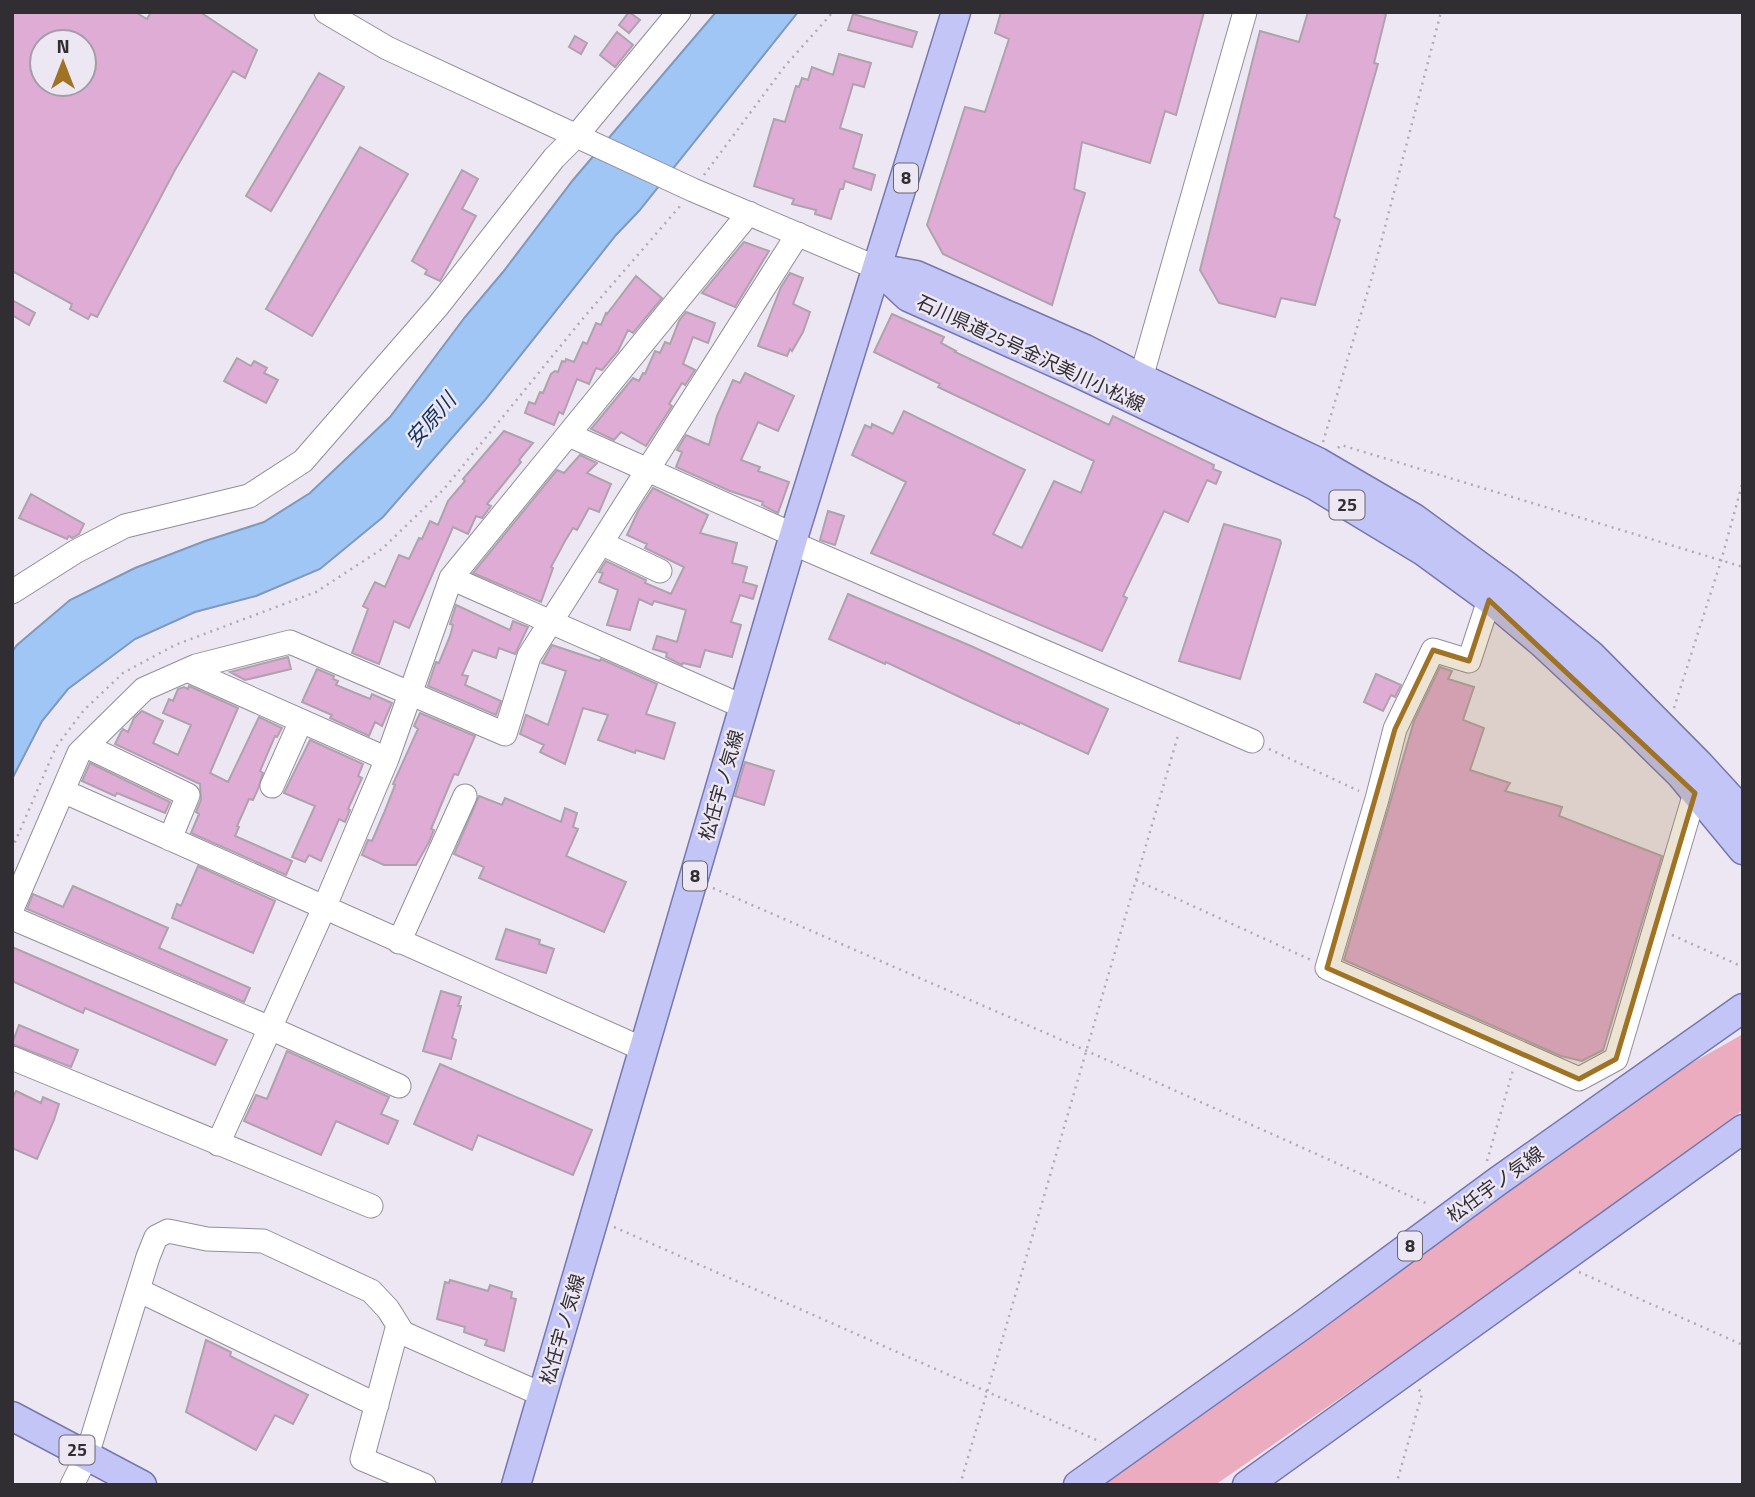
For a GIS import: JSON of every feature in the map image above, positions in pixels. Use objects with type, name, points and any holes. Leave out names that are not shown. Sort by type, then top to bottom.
[{"type":"main road","name":"松任宇ノ気線","points":[[516,1485],[793,539],[956,12]]},
{"type":"main road","name":"松任宇ノ気線","points":[[934,88],[962,12]]},
{"type":"main road","name":"石川県道25号金沢美川小松線","points":[[877,268],[916,275],[1085,349],[1318,462],[1414,518],[1508,587],[1591,655],[1743,812]]},
{"type":"main road","name":"石川県道25号金沢美川小松線","points":[[877,268],[908,297],[1080,374],[1314,485],[1423,551],[1542,643],[1619,714],[1681,775],[1743,850]]},
{"type":"main road","name":"松任宇ノ気線","points":[[1078,1485],[1498,1181],[1743,1008]]},
{"type":"main road","points":[[1247,1485],[1743,1129]]},
{"type":"main road","name":"25","points":[[12,1416],[142,1485]]},
{"type":"street","points":[[326,12],[387,48],[693,190],[877,268]]},
{"type":"street","points":[[12,592],[75,552],[125,526],[249,496],[303,461],[438,306],[554,158],[583,138],[679,12]]},
{"type":"street","points":[[1141,378],[1245,12]]},
{"type":"street","points":[[218,1144],[324,908],[387,759],[450,578],[750,213]]},
{"type":"street","points":[[12,909],[79,753],[144,689],[187,670],[290,642],[505,734],[529,656],[798,234]]},
{"type":"street","points":[[569,435],[649,469],[793,539],[1252,741]]},
{"type":"street","points":[[601,543],[660,571]]},
{"type":"street","points":[[450,578],[744,707]]},
{"type":"street","points":[[1489,600],[1469,661],[1433,650],[1395,729],[1327,968],[1579,1079],[1616,1059],[1695,793]]},
{"type":"street","points":[[187,670],[387,759]]},
{"type":"street","points":[[272,786],[301,721]]},
{"type":"street","points":[[86,746],[188,795],[170,839]]},
{"type":"street","points":[[64,791],[643,1049]]},
{"type":"street","points":[[400,942],[465,796]]},
{"type":"street","points":[[12,918],[399,1086]]},
{"type":"street","points":[[12,1058],[371,1206]]},
{"type":"street","points":[[72,1485],[87,1455],[156,1237],[168,1231],[207,1239],[264,1241],[372,1291],[388,1309],[403,1333],[543,1395]]},
{"type":"street","points":[[138,1290],[377,1405]]},
{"type":"street","points":[[398,1325],[362,1459],[424,1485]]},
{"type":"path","points":[[12,849],[56,747],[84,710],[123,673],[175,645],[317,592],[382,549],[444,489],[576,327],[693,190],[785,66],[833,12]]},
{"type":"path","points":[[1318,462],[1372,277],[1441,12]]},
{"type":"path","points":[[1318,462],[1341,445],[1743,567]]},
{"type":"path","points":[[1667,731],[1721,561],[1743,481]]},
{"type":"path","points":[[960,1485],[1185,711]]},
{"type":"path","points":[[1252,741],[1377,799]]},
{"type":"path","points":[[694,879],[1452,1215]]},
{"type":"path","points":[[1136,880],[1327,968]]},
{"type":"path","points":[[1655,928],[1743,967]]},
{"type":"path","points":[[1498,1181],[1486,1166],[1518,1053]]},
{"type":"path","points":[[594,1219],[1104,1443],[1116,1458]]},
{"type":"path","points":[[1556,1262],[1743,1345]]},
{"type":"path","points":[[1396,1485],[1422,1394],[1406,1371]]},
{"type":"highlighted area","points":[[1489,600],[1695,793],[1616,1059],[1579,1079],[1327,968],[1395,729],[1433,650],[1469,661]]},
{"type":"shaded area","points":[[1743,1034],[1743,1110],[1388,1365],[1215,1485],[1103,1485],[1311,1330],[1655,1084]]},
{"type":"water","name":"安原川","points":[[716,12],[798,12],[485,400],[383,517],[320,569],[256,596],[195,612],[135,639],[68,689],[42,721],[12,779],[12,652],[17,645],[70,600],[135,568],[264,522],[310,493],[390,417],[573,180]]},
{"type":"building","points":[[12,12],[135,12],[147,19],[151,12],[200,12],[257,50],[245,78],[233,71],[175,170],[97,317],[91,314],[88,319],[70,309],[72,304],[12,271]]},
{"type":"building","points":[[629,12],[640,20],[629,33],[619,25]]},
{"type":"building","points":[[1001,12],[1204,12],[1176,115],[1165,111],[1150,163],[1082,142],[1074,189],[1085,193],[1052,305],[943,254],[927,225],[965,107],[985,112],[1009,39],[995,33]]},
{"type":"building","points":[[1308,12],[1386,14],[1374,63],[1378,64],[1334,217],[1340,220],[1315,305],[1281,298],[1275,317],[1219,303],[1200,270],[1260,31],[1299,42]]},
{"type":"building","points":[[853,14],[917,32],[912,47],[848,30]]},
{"type":"building","points":[[617,32],[633,45],[615,67],[600,55]]},
{"type":"building","points":[[575,36],[587,43],[581,54],[569,47]]},
{"type":"building","points":[[839,54],[871,63],[864,87],[853,84],[840,128],[862,135],[853,168],[875,175],[871,190],[845,181],[831,219],[815,214],[816,210],[792,204],[794,199],[754,186],[774,119],[785,122],[796,86],[799,87],[802,78],[808,80],[812,67],[833,75]]},
{"type":"building","points":[[319,73],[344,87],[271,211],[246,196]]},
{"type":"building","points":[[360,147],[408,174],[312,336],[266,309]]},
{"type":"building","points":[[462,170],[478,179],[462,209],[476,216],[440,281],[425,274],[427,270],[412,261]]},
{"type":"building","points":[[744,242],[769,251],[735,307],[702,293]]},
{"type":"building","points":[[790,273],[803,278],[793,304],[810,312],[803,332],[787,356],[758,346],[781,287]]},
{"type":"building","points":[[636,276],[662,298],[633,333],[628,330],[618,351],[602,370],[596,368],[589,384],[577,379],[563,414],[559,412],[554,425],[525,413],[529,402],[535,404],[540,392],[543,393],[551,374],[558,372],[562,361],[565,362],[566,359],[574,362],[583,342],[587,344],[596,323],[601,325],[606,313]]},
{"type":"building","points":[[12,300],[35,313],[29,325],[12,315]]},
{"type":"building","points":[[686,312],[715,323],[708,343],[693,337],[683,364],[695,370],[685,385],[682,383],[669,404],[672,406],[646,446],[621,432],[614,440],[591,429],[633,378],[639,381],[643,373],[645,374],[655,351],[660,353],[665,342],[670,344],[679,321]]},
{"type":"building","points":[[892,314],[944,337],[941,343],[955,352],[1109,425],[1113,416],[1214,465],[1213,469],[1221,472],[1216,484],[1207,480],[1188,522],[1164,511],[1123,596],[1127,598],[1102,651],[871,553],[906,482],[852,455],[865,425],[871,428],[872,424],[893,434],[904,411],[1025,470],[993,534],[1022,548],[1054,481],[1081,493],[1094,461],[938,387],[940,384],[874,352]]},
{"type":"building","points":[[237,358],[251,366],[254,361],[267,368],[264,373],[278,380],[266,403],[224,381]]},
{"type":"building","points":[[745,373],[794,396],[778,431],[758,422],[741,460],[760,467],[758,471],[789,482],[778,513],[762,505],[763,502],[730,491],[676,467],[682,452],[677,450],[686,435],[709,445],[717,416],[733,380],[740,383]]},
{"type":"building","points":[[504,431],[533,443],[487,504],[491,506],[482,518],[476,516],[468,534],[453,527],[409,628],[394,621],[379,664],[352,653],[368,609],[363,606],[375,582],[385,587],[399,555],[409,559],[430,521],[438,525],[448,501],[465,481],[463,479]]},
{"type":"building","points":[[580,455],[597,463],[587,473],[611,484],[599,512],[589,508],[577,530],[573,528],[565,541],[551,567],[553,568],[541,602],[473,573],[557,470],[564,473]]},
{"type":"building","points":[[653,488],[708,515],[700,533],[737,543],[732,563],[747,567],[743,582],[757,586],[753,599],[740,595],[731,622],[741,625],[732,657],[705,650],[700,667],[682,665],[666,657],[667,653],[653,649],[657,636],[677,642],[686,610],[654,601],[652,605],[639,599],[630,630],[607,625],[618,590],[599,582],[603,573],[599,572],[606,561],[671,594],[684,567],[645,548],[647,544],[627,535]]},
{"type":"building","points":[[31,494],[84,524],[79,534],[67,539],[19,518]]},
{"type":"building","points":[[828,511],[844,516],[835,545],[820,540]]},
{"type":"building","points":[[1224,524],[1280,540],[1281,543],[1240,679],[1179,661]]},
{"type":"building","points":[[848,594],[971,646],[1108,709],[1088,754],[886,662],[885,664],[829,639]]},
{"type":"building","points":[[456,605],[510,630],[513,621],[528,627],[515,654],[499,648],[496,658],[473,650],[462,675],[468,676],[465,685],[501,701],[496,715],[428,686],[436,662],[439,663],[450,636],[453,625],[450,624]]},
{"type":"building","points":[[552,645],[600,661],[601,659],[657,684],[646,714],[675,723],[664,759],[636,750],[635,753],[598,740],[608,715],[583,708],[565,764],[540,752],[544,745],[520,734],[526,715],[548,725],[566,671],[542,663]]},
{"type":"building","points":[[288,657],[291,669],[245,680],[230,672]]},
{"type":"building","points":[[1440,667],[1452,671],[1448,679],[1474,687],[1463,720],[1484,728],[1470,770],[1510,783],[1505,791],[1562,807],[1559,816],[1662,856],[1603,1050],[1582,1061],[1561,1056],[1344,960],[1414,721]]},
{"type":"building","points":[[317,669],[334,676],[333,679],[338,681],[336,685],[370,699],[372,694],[392,703],[382,726],[375,722],[369,736],[302,702]]},
{"type":"building","points":[[1376,674],[1401,685],[1395,697],[1391,695],[1383,711],[1364,702]]},
{"type":"building","points":[[189,686],[238,708],[210,773],[228,782],[259,717],[282,728],[277,737],[275,736],[260,771],[263,773],[258,789],[253,800],[249,799],[235,836],[292,861],[286,875],[191,833],[199,814],[196,812],[201,800],[200,784],[115,744],[123,729],[128,732],[134,718],[142,711],[163,721],[153,743],[178,755],[191,725],[163,713],[169,699],[173,701],[178,689],[188,689]]},
{"type":"building","points":[[420,713],[475,736],[458,775],[454,774],[431,829],[434,830],[429,842],[416,865],[384,865],[362,855],[368,840],[372,841],[384,813],[395,785],[393,784],[418,729],[414,726]]},
{"type":"building","points":[[310,740],[363,764],[358,776],[362,778],[345,822],[339,819],[321,861],[309,855],[305,862],[292,857],[315,806],[284,793]]},
{"type":"building","points":[[745,762],[774,771],[764,805],[735,796]]},
{"type":"building","points":[[90,763],[170,802],[165,813],[117,793],[115,796],[82,781]]},
{"type":"building","points":[[479,796],[502,805],[505,798],[561,822],[565,808],[577,813],[573,827],[578,829],[566,856],[626,882],[604,932],[479,878],[484,867],[454,854]]},
{"type":"building","points":[[198,866],[275,901],[253,953],[172,918],[177,904],[181,906]]},
{"type":"building","points":[[73,886],[168,928],[159,948],[250,988],[244,1002],[27,909],[33,894],[63,907]]},
{"type":"building","points":[[506,929],[540,940],[539,944],[554,949],[546,973],[496,959]]},
{"type":"building","points":[[12,947],[227,1040],[215,1065],[85,1008],[83,1013],[12,981]]},
{"type":"building","points":[[441,991],[461,997],[452,1038],[456,1040],[451,1059],[423,1051]]},
{"type":"building","points":[[19,1025],[78,1050],[71,1067],[12,1044]]},
{"type":"building","points":[[287,1051],[389,1097],[381,1114],[398,1121],[388,1144],[336,1121],[321,1155],[244,1121],[256,1095],[267,1099]]},
{"type":"building","points":[[440,1064],[592,1130],[573,1175],[478,1135],[472,1150],[414,1124]]},
{"type":"building","points":[[16,1091],[41,1103],[43,1097],[59,1104],[37,1159],[12,1148],[12,1099]]},
{"type":"building","points":[[450,1280],[488,1291],[490,1285],[512,1292],[511,1298],[516,1299],[504,1351],[485,1345],[487,1340],[464,1332],[465,1327],[437,1319],[445,1282],[449,1283]]},
{"type":"building","points":[[206,1340],[231,1352],[230,1356],[308,1395],[293,1424],[275,1415],[256,1450],[186,1412]]}]
